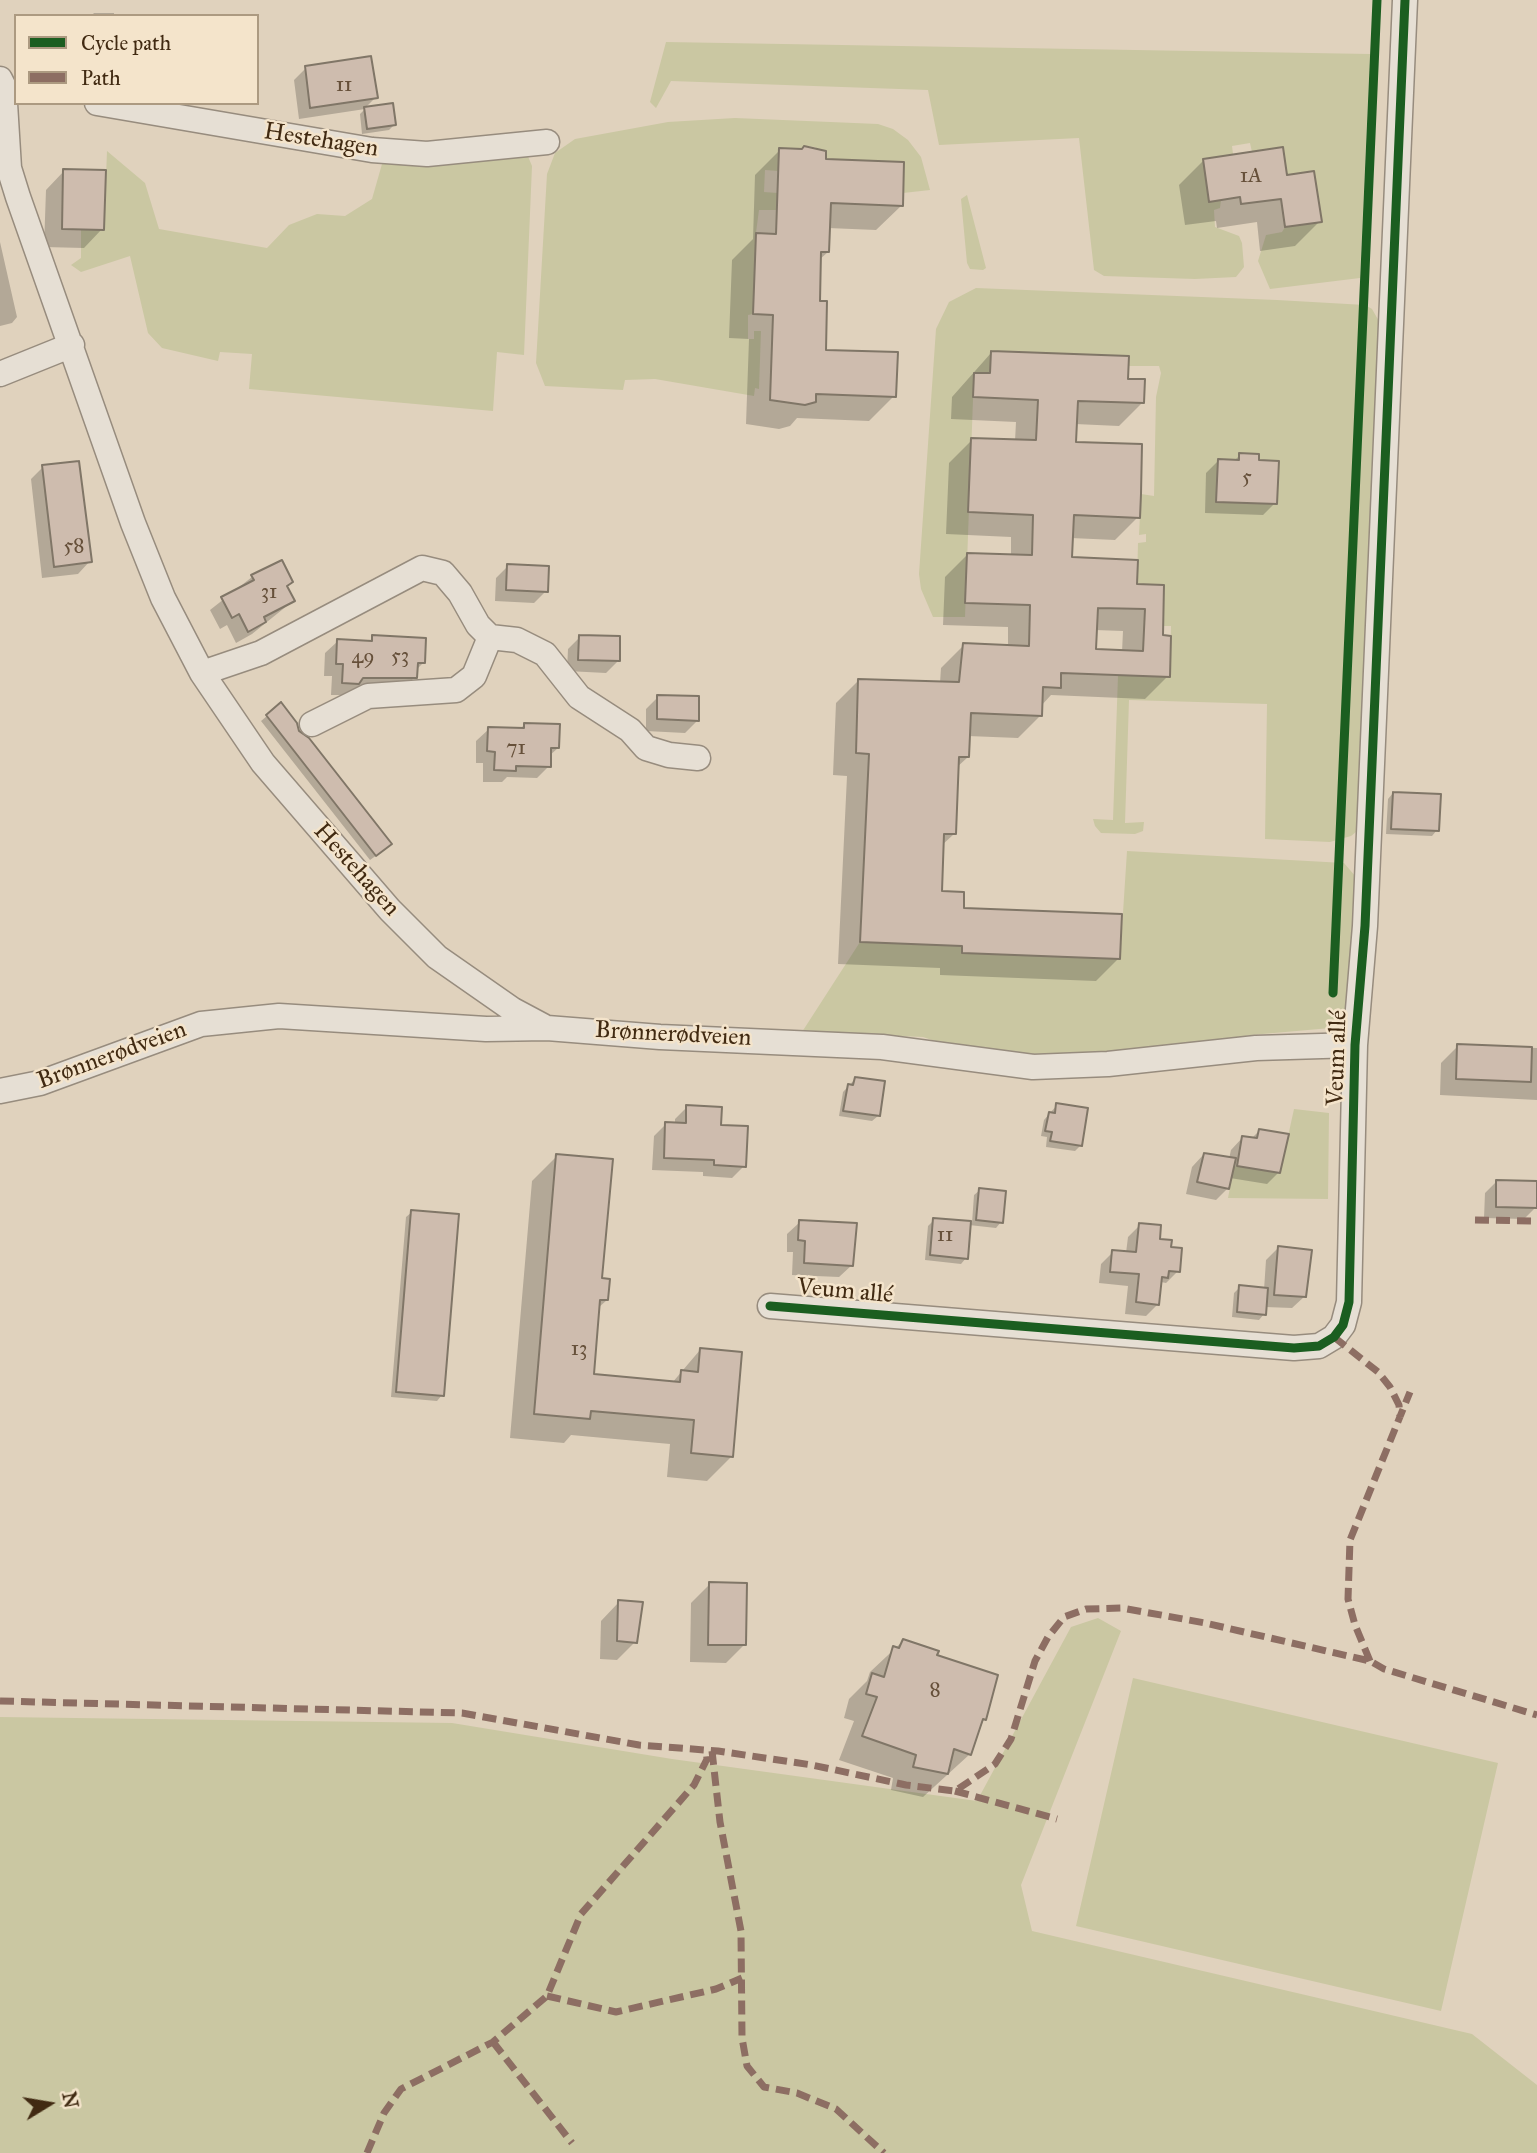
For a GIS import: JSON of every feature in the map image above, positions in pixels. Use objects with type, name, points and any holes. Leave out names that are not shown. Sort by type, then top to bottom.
[{"type":"street","name":"Veum allé","points":[[771,1306],[1294,1348],[1319,1346],[1334,1337],[1343,1325],[1349,1302],[1355,1045],[1366,915],[1405,0]]},
{"type":"street","name":"Hestehagen","points":[[7,85],[4,170],[72,345],[163,598],[202,673],[229,717],[263,763],[390,910],[438,957],[513,1010],[547,1028]]},
{"type":"street","name":"Hestehagen","points":[[109,105],[372,150],[427,154],[547,142]]},
{"type":"street","points":[[0,374],[72,345]]},
{"type":"street","points":[[202,673],[261,653],[422,568],[443,573],[460,593],[478,625],[491,638],[517,640],[545,654],[579,697],[630,730],[646,748],[669,755],[698,758]]},
{"type":"street","points":[[312,724],[368,696],[456,690],[474,676],[491,638]]},
{"type":"street","name":"Brønnerødveien","points":[[0,1091],[40,1083],[168,1034],[236,1018],[279,1016],[486,1029],[547,1028],[660,1037],[882,1047],[1033,1067],[1108,1064],[1256,1048],[1355,1045]]},
{"type":"shaded area","points":[[666,42],[1370,54],[1360,278],[1270,289],[1258,261],[1266,235],[1282,232],[1285,227],[1321,221],[1314,172],[1287,175],[1282,147],[1252,152],[1250,143],[1232,146],[1233,154],[1203,159],[1209,201],[1221,200],[1220,208],[1214,210],[1215,227],[1239,236],[1242,243],[1244,267],[1236,277],[1195,279],[1104,276],[1094,270],[1079,138],[939,145],[928,90],[671,81],[656,108],[650,102]]},
{"type":"shaded area","points":[[735,118],[878,124],[893,129],[908,140],[921,157],[930,190],[903,193],[904,162],[826,159],[815,147],[805,146],[801,150],[779,149],[778,171],[765,170],[764,192],[778,193],[777,210],[759,210],[756,233],[753,314],[748,315],[748,339],[754,339],[754,331],[761,331],[759,389],[755,388],[754,396],[655,379],[625,380],[623,390],[545,386],[536,363],[547,174],[555,153],[575,139],[668,122]]},
{"type":"shaded area","points":[[107,151],[145,183],[159,229],[267,248],[289,225],[317,214],[345,216],[372,199],[384,157],[527,154],[532,166],[524,355],[497,352],[493,411],[249,389],[252,354],[220,352],[218,361],[162,348],[148,333],[130,256],[81,272],[71,265],[81,258],[81,229],[104,230]]},
{"type":"shaded area","points":[[967,195],[986,268],[983,270],[970,269],[967,263],[961,199]]},
{"type":"shaded area","points":[[976,288],[1277,300],[1365,305],[1372,309],[1380,323],[1356,832],[1351,836],[1330,842],[1265,839],[1267,704],[1129,700],[1125,823],[1144,822],[1143,831],[1135,834],[1101,833],[1095,826],[1093,819],[1113,820],[1118,675],[1170,676],[1171,626],[1163,626],[1164,586],[1137,584],[1138,543],[1146,542],[1146,534],[1139,535],[1141,494],[1154,496],[1156,397],[1161,373],[1159,366],[1129,366],[1129,356],[991,351],[990,373],[974,373],[965,617],[933,617],[921,589],[919,574],[936,329],[949,302]]},
{"type":"shaded area","points":[[1127,851],[1344,863],[1356,877],[1348,1012],[1342,1027],[1251,1035],[1176,1048],[1067,1061],[944,1044],[923,1037],[802,1032],[860,942],[939,945],[963,938],[963,953],[1120,959]]},
{"type":"shaded area","points":[[1294,1109],[1329,1113],[1328,1199],[1228,1198],[1234,1166],[1240,1167],[1240,1147],[1269,1171],[1280,1173]]},
{"type":"shaded area","points":[[1098,1618],[1121,1631],[1021,1885],[1032,1931],[1472,2034],[1537,2085],[1537,2153],[0,2153],[0,1717],[452,1723],[672,1759],[977,1801],[1071,1627]]},
{"type":"shaded area","points":[[1133,1678],[1498,1763],[1441,2011],[1076,1926]]},
{"type":"building","points":[[371,56],[378,98],[310,108],[305,66]]},
{"type":"building","points":[[393,103],[396,125],[367,129],[364,107]]},
{"type":"building","points":[[804,146],[826,151],[826,159],[904,162],[903,206],[831,203],[829,252],[821,252],[820,301],[827,301],[826,350],[898,352],[896,397],[816,394],[816,402],[805,405],[770,400],[773,315],[753,314],[756,233],[776,234],[779,148],[802,149]]},
{"type":"building","points":[[1283,147],[1287,175],[1314,171],[1322,222],[1285,227],[1281,199],[1241,204],[1240,197],[1209,202],[1203,159]]},
{"type":"building","points":[[63,169],[106,170],[104,230],[62,229]]},
{"type":"building","points":[[991,351],[1129,356],[1128,379],[1145,379],[1144,403],[1078,401],[1076,442],[1142,444],[1141,494],[1140,518],[1074,515],[1072,557],[1138,560],[1137,584],[1164,585],[1163,635],[1171,636],[1170,677],[1061,673],[1061,688],[1043,687],[1042,716],[971,713],[969,757],[959,757],[956,834],[944,834],[942,891],[964,892],[964,908],[1122,914],[1120,959],[962,953],[962,946],[860,942],[869,754],[856,753],[858,679],[959,682],[963,643],[1029,646],[1030,605],[965,603],[967,553],[1032,555],[1033,515],[968,512],[971,438],[1036,440],[1038,400],[973,397],[974,373],[990,373]],"holes":[[[1098,608],[1145,609],[1143,651],[1096,649]]]},
{"type":"building","points":[[1239,453],[1259,454],[1259,460],[1279,461],[1277,504],[1216,502],[1218,459],[1239,460]]},
{"type":"building","points":[[79,461],[92,562],[54,567],[42,465]]},
{"type":"building","points":[[282,560],[293,582],[287,586],[295,601],[264,617],[266,622],[248,632],[239,614],[232,618],[221,597],[254,580],[251,575]]},
{"type":"building","points":[[507,564],[549,566],[548,592],[506,590]]},
{"type":"building","points":[[372,635],[426,638],[425,663],[418,663],[417,678],[363,678],[359,684],[342,683],[343,664],[336,664],[337,639],[372,641]]},
{"type":"building","points":[[579,635],[620,636],[620,661],[578,660]]},
{"type":"building","points":[[657,695],[699,696],[699,721],[657,719]]},
{"type":"building","points":[[281,702],[297,723],[299,731],[309,738],[392,844],[376,856],[266,715]]},
{"type":"building","points":[[524,723],[560,724],[559,748],[551,748],[551,767],[516,766],[516,771],[494,770],[495,752],[487,751],[488,727],[524,728]]},
{"type":"building","points":[[1393,792],[1441,794],[1439,831],[1391,829]]},
{"type":"building","points":[[1457,1044],[1532,1047],[1531,1082],[1456,1079]]},
{"type":"building","points":[[855,1077],[885,1081],[880,1116],[843,1111],[848,1084],[853,1085]]},
{"type":"building","points":[[1056,1103],[1088,1108],[1082,1146],[1050,1141],[1052,1132],[1045,1131],[1049,1112],[1055,1113]]},
{"type":"building","points":[[686,1105],[722,1107],[721,1125],[748,1126],[746,1167],[714,1165],[714,1160],[664,1158],[665,1122],[686,1123]]},
{"type":"building","points":[[1259,1129],[1289,1134],[1280,1173],[1237,1166],[1242,1136],[1257,1138]]},
{"type":"building","points":[[1204,1153],[1236,1158],[1229,1189],[1197,1182]]},
{"type":"building","points":[[556,1154],[613,1159],[602,1278],[610,1279],[608,1300],[600,1300],[594,1374],[680,1382],[681,1370],[698,1372],[700,1348],[742,1352],[733,1457],[691,1453],[694,1420],[591,1411],[590,1419],[534,1414]]},
{"type":"building","points":[[1496,1180],[1537,1181],[1537,1208],[1496,1207]]},
{"type":"building","points":[[979,1188],[1006,1191],[1003,1223],[976,1220]]},
{"type":"building","points":[[411,1210],[459,1214],[444,1396],[396,1392]]},
{"type":"building","points":[[933,1218],[971,1221],[968,1259],[930,1255]]},
{"type":"building","points":[[799,1220],[857,1223],[853,1266],[804,1263],[805,1241],[798,1240]]},
{"type":"building","points":[[1139,1223],[1161,1225],[1160,1239],[1172,1240],[1171,1247],[1182,1248],[1180,1272],[1169,1271],[1168,1278],[1162,1277],[1159,1305],[1136,1302],[1139,1274],[1110,1272],[1112,1250],[1136,1252]]},
{"type":"building","points":[[1278,1246],[1312,1250],[1306,1297],[1274,1295]]},
{"type":"building","points":[[1239,1285],[1268,1288],[1266,1315],[1237,1312]]},
{"type":"building","points":[[709,1582],[747,1583],[746,1645],[708,1645]]},
{"type":"building","points":[[618,1600],[643,1602],[637,1643],[617,1641]]},
{"type":"building","points":[[903,1639],[939,1651],[937,1655],[998,1675],[986,1720],[983,1719],[971,1755],[954,1749],[948,1774],[913,1767],[916,1755],[862,1736],[877,1697],[866,1694],[872,1673],[884,1677],[893,1646],[899,1648]]},
{"type":"marked path","points":[[1475,1220],[1537,1221]]},
{"type":"marked path","points":[[1334,1337],[1378,1372],[1399,1405],[1400,1418]]},
{"type":"marked path","points":[[1370,1661],[1348,1599],[1350,1540],[1410,1392]]},
{"type":"marked path","points":[[0,1701],[462,1713],[639,1745],[718,1751],[812,1765],[906,1785],[955,1791],[995,1764],[1011,1739],[1035,1661],[1048,1637],[1064,1617],[1086,1609],[1122,1608],[1205,1623],[1370,1661],[1384,1669],[1537,1715]]},
{"type":"marked path","points":[[367,2153],[384,2113],[401,2089],[493,2042],[547,1996],[581,1914],[694,1785],[707,1759],[706,1750]]},
{"type":"marked path","points":[[712,1751],[720,1822],[741,1931],[742,2038],[747,2066],[764,2087],[797,2093],[836,2109],[884,2153]]},
{"type":"marked path","points":[[955,1791],[1057,1819]]},
{"type":"marked path","points":[[547,1996],[616,2012],[716,1989],[742,1978]]},
{"type":"marked path","points":[[493,2042],[572,2143]]},
{"type":"cycle path","points":[[1333,993],[1377,0]]},
{"type":"cycle path","points":[[770,1306],[1294,1348],[1319,1346],[1334,1337],[1343,1325],[1349,1302],[1355,1045],[1365,926],[1405,0]]}]
